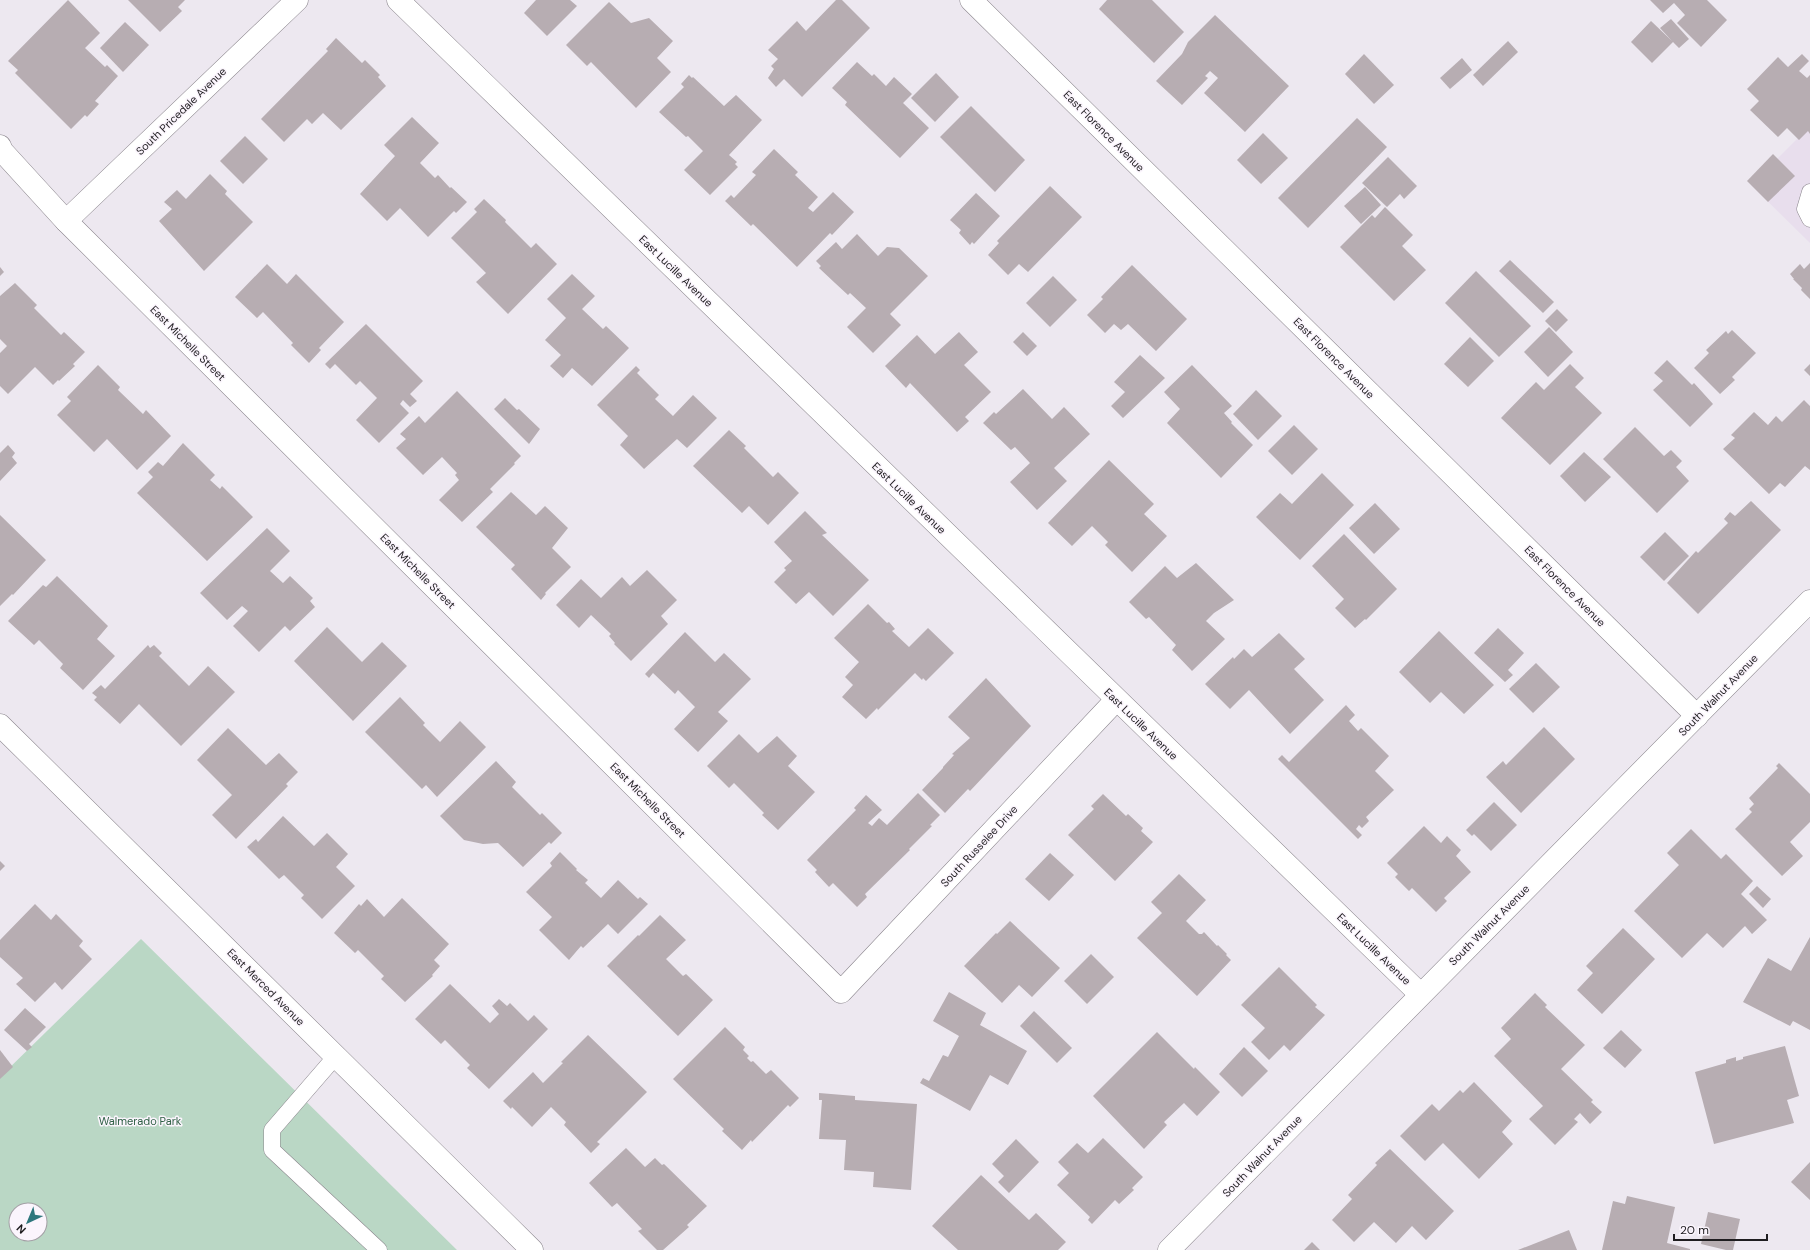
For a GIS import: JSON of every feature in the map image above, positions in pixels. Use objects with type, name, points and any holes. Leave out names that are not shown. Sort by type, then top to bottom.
[{"type":"street","name":"South Pricedale Avenue","points":[[66,221],[297,0]]},
{"type":"street","name":"East Lucille Avenue","points":[[398,0],[1420,994]]},
{"type":"street","name":"East Florence Avenue","points":[[971,0],[1697,716]]},
{"type":"street","name":"East Michelle Street","points":[[0,146],[2,151],[66,221],[841,992]]},
{"type":"street","name":"South Walnut Avenue","points":[[1169,1250],[1420,994],[1810,601]]},
{"type":"street","name":"South Russelee Drive","points":[[841,992],[1116,700]]},
{"type":"street","name":"East Merced Avenue","points":[[0,724],[336,1056],[525,1248]]},
{"type":"lane","points":[[1810,192],[1805,209],[1810,219]]},
{"type":"lane","points":[[336,1056],[272,1130],[272,1150],[379,1250]]},
{"type":"shaded area","points":[[1810,126],[1810,243],[1751,185]]},
{"type":"green space","name":"Walmerado Park","points":[[141,939],[457,1250],[0,1250],[0,1077]]},
{"type":"building","points":[[68,0],[100,33],[85,48],[105,67],[107,65],[118,76],[95,101],[99,104],[87,117],[85,115],[71,129],[15,73],[18,70],[8,61]]},
{"type":"building","points":[[128,0],[185,0],[178,7],[182,11],[160,32]]},
{"type":"building","points":[[536,0],[570,0],[577,6],[547,36],[524,13]]},
{"type":"building","points":[[836,0],[842,0],[870,28],[802,97],[784,79],[776,87],[768,78],[774,69],[771,66],[778,59],[768,50],[797,21],[806,31]]},
{"type":"building","points":[[1107,0],[1152,0],[1184,32],[1154,63],[1099,9]]},
{"type":"building","points":[[1650,0],[1707,0],[1727,20],[1701,47],[1677,23],[1685,15],[1674,3],[1663,13]]},
{"type":"building","points":[[609,2],[631,23],[649,18],[673,41],[657,58],[671,72],[636,108],[591,62],[587,66],[566,45]]},
{"type":"building","points":[[1215,15],[1289,86],[1245,132],[1204,93],[1218,78],[1210,71],[1205,76],[1208,78],[1182,105],[1156,81],[1182,54],[1188,42]]},
{"type":"building","points":[[1671,19],[1689,39],[1679,48],[1673,42],[1652,63],[1631,42],[1651,21],[1672,41],[1660,28]]},
{"type":"building","points":[[125,22],[149,45],[123,72],[100,48]]},
{"type":"building","points":[[336,38],[362,63],[365,60],[380,75],[378,77],[386,86],[341,130],[323,113],[312,124],[307,119],[284,142],[261,119],[328,51],[326,49]]},
{"type":"building","points":[[1508,41],[1518,52],[1483,86],[1473,75]]},
{"type":"building","points":[[1364,54],[1394,85],[1374,104],[1345,74]]},
{"type":"building","points":[[1802,54],[1809,61],[1799,71],[1807,78],[1810,75],[1810,134],[1808,131],[1799,140],[1787,128],[1778,137],[1750,110],[1759,101],[1747,89],[1778,57],[1788,67]]},
{"type":"building","points":[[1462,58],[1472,70],[1450,89],[1440,78]]},
{"type":"building","points":[[857,62],[872,76],[874,74],[886,86],[894,77],[912,94],[903,103],[929,128],[900,158],[845,105],[847,102],[832,88]]},
{"type":"building","points":[[936,73],[959,97],[935,122],[911,98]]},
{"type":"building","points":[[689,75],[724,106],[736,95],[762,120],[729,155],[737,162],[735,164],[738,167],[710,195],[684,170],[703,151],[688,136],[686,137],[659,112],[684,87],[681,84]]},
{"type":"building","points":[[971,106],[1025,160],[995,192],[940,137]]},
{"type":"building","points":[[412,117],[439,143],[420,163],[435,178],[438,175],[450,188],[451,187],[467,202],[456,213],[454,211],[428,237],[400,208],[387,221],[360,194],[395,156],[384,145]]},
{"type":"building","points":[[1357,118],[1387,147],[1308,228],[1278,198]]},
{"type":"building","points":[[1263,133],[1288,158],[1261,184],[1237,160]]},
{"type":"building","points":[[245,136],[268,159],[243,184],[220,161]]},
{"type":"building","points":[[774,149],[798,172],[795,175],[818,197],[808,208],[813,212],[833,192],[854,212],[832,235],[830,233],[797,267],[753,224],[751,226],[725,201],[731,195],[734,198],[756,175],[752,172]]},
{"type":"building","points":[[1773,154],[1795,176],[1768,202],[1747,181]]},
{"type":"building","points":[[1388,157],[1417,186],[1404,199],[1400,194],[1387,207],[1362,183]]},
{"type":"building","points":[[210,174],[227,191],[225,194],[253,222],[204,271],[159,221],[172,209],[164,202],[177,190],[186,199]]},
{"type":"building","points":[[1050,186],[1082,217],[1028,272],[1019,264],[1008,275],[988,255],[999,243],[997,241]]},
{"type":"building","points":[[1365,187],[1381,205],[1361,224],[1344,206]]},
{"type":"building","points":[[976,193],[1000,216],[974,244],[972,242],[970,245],[959,233],[961,230],[950,220]]},
{"type":"building","points":[[484,199],[506,220],[505,222],[531,248],[536,243],[557,264],[508,314],[476,282],[486,273],[451,238],[477,212],[474,209]]},
{"type":"building","points":[[1385,207],[1413,235],[1402,246],[1426,270],[1394,301],[1340,247],[1372,215],[1375,218]]},
{"type":"building","points":[[857,234],[878,256],[887,247],[899,248],[928,276],[890,314],[901,325],[873,353],[847,327],[866,308],[850,293],[848,295],[819,268],[821,266],[816,261],[836,242],[842,249]]},
{"type":"building","points":[[1510,260],[1554,302],[1543,313],[1499,271]]},
{"type":"building","points":[[1810,263],[1810,299],[1801,290],[1802,288],[1790,274],[1800,264],[1804,269]]},
{"type":"building","points":[[267,264],[287,284],[296,274],[344,322],[319,348],[321,350],[309,363],[291,345],[293,343],[263,312],[257,318],[235,297]]},
{"type":"building","points":[[1132,265],[1187,319],[1156,351],[1128,324],[1121,330],[1114,324],[1105,333],[1087,315],[1103,299],[1101,297]]},
{"type":"building","points":[[0,267],[4,272],[0,276]]},
{"type":"building","points":[[1476,271],[1531,326],[1499,357],[1445,303]]},
{"type":"building","points":[[572,274],[595,296],[582,309],[603,329],[606,326],[629,348],[592,386],[572,368],[563,378],[550,366],[561,355],[545,340],[566,318],[547,299]]},
{"type":"building","points":[[1053,276],[1077,300],[1050,327],[1026,303]]},
{"type":"building","points":[[15,283],[37,305],[34,308],[61,335],[64,332],[85,352],[73,364],[75,366],[53,385],[35,367],[8,394],[0,386],[0,353],[7,346],[0,339],[0,296]]},
{"type":"building","points":[[1557,309],[1568,320],[1556,332],[1545,321]]},
{"type":"building","points":[[366,324],[423,381],[410,394],[417,401],[410,407],[403,400],[400,404],[409,413],[379,443],[356,420],[377,398],[360,381],[356,385],[335,364],[330,369],[325,364]]},
{"type":"building","points":[[1549,327],[1573,352],[1548,377],[1524,352]]},
{"type":"building","points":[[1732,330],[1756,353],[1732,377],[1735,380],[1720,394],[1694,368],[1709,353],[1706,350],[1726,331],[1728,334]]},
{"type":"building","points":[[959,332],[978,352],[964,365],[991,392],[965,417],[969,421],[957,432],[910,383],[906,388],[885,366],[917,335],[935,354]]},
{"type":"building","points":[[1023,332],[1037,346],[1027,356],[1013,342]]},
{"type":"building","points":[[1470,337],[1494,361],[1468,387],[1444,364]]},
{"type":"building","points":[[1140,355],[1165,378],[1123,418],[1111,406],[1125,392],[1114,382]]},
{"type":"building","points":[[1667,360],[1692,385],[1694,383],[1713,404],[1690,427],[1653,390],[1663,381],[1654,373]]},
{"type":"building","points":[[1570,364],[1584,378],[1575,387],[1602,413],[1550,465],[1501,418],[1536,382],[1544,390]]},
{"type":"building","points":[[1810,364],[1810,376],[1804,370]]},
{"type":"building","points":[[98,365],[120,387],[118,390],[143,414],[146,410],[171,436],[137,470],[107,439],[94,452],[57,415],[71,401],[67,397]]},
{"type":"building","points":[[1192,365],[1232,406],[1224,413],[1232,422],[1231,423],[1253,445],[1221,478],[1167,423],[1180,409],[1164,392]]},
{"type":"building","points":[[636,366],[640,370],[637,373],[659,395],[655,399],[673,416],[693,395],[717,418],[687,448],[677,439],[644,469],[620,445],[628,436],[597,405]]},
{"type":"building","points":[[1023,389],[1052,419],[1064,407],[1090,434],[1054,468],[1067,481],[1037,510],[1010,482],[1030,463],[1015,447],[1011,450],[983,423],[994,412],[996,414]]},
{"type":"building","points":[[1256,390],[1282,416],[1258,440],[1233,414]]},
{"type":"building","points":[[457,391],[521,456],[490,489],[493,492],[462,522],[439,500],[459,480],[455,475],[457,473],[442,457],[423,475],[396,448],[406,439],[400,434],[419,416],[425,423]]},
{"type":"building","points":[[505,398],[540,429],[529,444],[494,409]]},
{"type":"building","points":[[1804,400],[1810,406],[1810,470],[1805,466],[1785,487],[1780,483],[1769,494],[1723,449],[1735,438],[1731,435],[1754,412],[1768,425],[1776,416],[1782,422]]},
{"type":"building","points":[[1294,425],[1318,449],[1292,475],[1268,451]]},
{"type":"building","points":[[1635,427],[1664,456],[1671,450],[1682,461],[1676,467],[1689,481],[1657,513],[1603,459]]},
{"type":"building","points":[[729,430],[746,446],[744,448],[773,477],[778,472],[799,493],[768,525],[749,506],[742,513],[693,466]]},
{"type":"building","points":[[183,443],[215,475],[210,480],[220,489],[222,486],[253,517],[207,561],[137,493],[153,477],[148,472],[158,462],[163,466]]},
{"type":"building","points":[[8,445],[15,453],[12,457],[17,463],[0,481],[0,453]]},
{"type":"building","points":[[1584,452],[1611,477],[1585,502],[1560,476]]},
{"type":"building","points":[[1109,460],[1154,504],[1144,514],[1167,536],[1132,572],[1105,545],[1108,542],[1092,526],[1072,546],[1048,523]]},
{"type":"building","points":[[1322,473],[1354,505],[1300,560],[1256,517],[1280,493],[1292,504]]},
{"type":"building","points":[[511,492],[536,515],[545,506],[568,528],[552,548],[571,567],[545,593],[546,594],[541,600],[511,569],[515,565],[476,527]]},
{"type":"building","points":[[1751,501],[1781,530],[1698,614],[1667,583],[1696,551],[1698,553],[1728,523],[1724,519],[1730,512],[1735,516]]},
{"type":"building","points":[[1375,503],[1400,529],[1374,554],[1349,528]]},
{"type":"building","points":[[805,511],[827,533],[822,535],[869,580],[833,616],[809,592],[796,604],[774,582],[786,570],[784,568],[792,561],[774,542]]},
{"type":"building","points":[[0,515],[46,560],[13,595],[12,594],[0,606]]},
{"type":"building","points":[[267,528],[290,551],[270,571],[283,583],[290,576],[313,598],[310,601],[315,607],[290,631],[285,626],[259,652],[233,626],[248,611],[242,606],[227,620],[200,593]]},
{"type":"building","points":[[1665,532],[1689,556],[1664,581],[1640,557]]},
{"type":"building","points":[[1344,534],[1397,589],[1366,620],[1365,619],[1355,628],[1335,608],[1344,599],[1312,566]]},
{"type":"building","points":[[1196,563],[1234,600],[1214,613],[1206,621],[1225,639],[1192,671],[1172,650],[1176,645],[1149,617],[1146,619],[1129,602],[1165,566],[1177,578]]},
{"type":"building","points":[[647,570],[677,600],[661,616],[668,624],[631,661],[614,644],[615,643],[609,636],[611,634],[591,615],[579,628],[556,605],[581,579],[601,598],[622,577],[630,586]]},
{"type":"building","points":[[57,576],[108,626],[97,639],[115,656],[83,690],[60,668],[63,664],[39,640],[34,645],[8,621],[43,585],[46,587]]},
{"type":"building","points":[[868,604],[887,623],[889,622],[895,629],[892,631],[909,647],[928,628],[954,653],[926,681],[923,678],[922,680],[915,673],[878,710],[877,708],[866,719],[842,697],[853,685],[845,677],[859,662],[834,638]]},
{"type":"building","points":[[327,627],[362,662],[382,642],[407,666],[353,721],[294,661]]},
{"type":"building","points":[[1498,628],[1524,653],[1508,670],[1513,675],[1505,682],[1474,653]]},
{"type":"building","points":[[1439,631],[1494,685],[1464,714],[1441,692],[1430,703],[1399,672]]},
{"type":"building","points":[[685,632],[715,662],[724,653],[751,679],[718,712],[728,721],[698,752],[674,729],[695,707],[678,690],[675,694],[653,673],[649,678],[645,674]]},
{"type":"building","points":[[1279,633],[1305,659],[1294,669],[1324,700],[1290,734],[1249,690],[1230,709],[1205,684],[1233,657],[1234,659],[1244,649],[1252,657]]},
{"type":"building","points":[[148,645],[150,648],[154,645],[162,653],[159,656],[189,686],[208,666],[235,692],[181,746],[139,704],[120,724],[94,700],[97,697],[92,693],[101,685],[105,689]]},
{"type":"building","points":[[1536,663],[1560,687],[1533,713],[1509,689]]},
{"type":"building","points":[[986,678],[1031,726],[970,791],[968,789],[945,813],[922,790],[954,755],[952,754],[970,738],[948,717]]},
{"type":"building","points":[[400,697],[425,723],[423,725],[440,742],[460,721],[486,747],[437,797],[426,785],[422,789],[365,732]]},
{"type":"building","points":[[1346,705],[1355,715],[1349,721],[1358,731],[1361,728],[1389,756],[1375,771],[1394,790],[1366,817],[1369,821],[1362,828],[1359,825],[1356,829],[1362,835],[1358,839],[1278,759],[1282,755],[1289,762]]},
{"type":"building","points":[[1544,727],[1575,759],[1521,813],[1486,777],[1503,761],[1506,765]]},
{"type":"building","points":[[228,728],[266,765],[279,753],[298,772],[286,784],[288,786],[236,839],[212,815],[232,795],[197,760]]},
{"type":"building","points":[[739,734],[758,753],[777,736],[797,756],[788,766],[815,792],[778,830],[762,815],[764,813],[734,783],[729,788],[707,766]]},
{"type":"building","points":[[496,761],[516,782],[512,787],[540,815],[542,813],[562,833],[551,844],[549,842],[523,867],[498,843],[483,844],[464,840],[440,816]]},
{"type":"building","points":[[1779,763],[1810,794],[1810,822],[1790,842],[1803,856],[1782,876],[1735,829],[1752,812],[1749,809],[1754,804],[1749,798],[1778,768],[1776,766]]},
{"type":"building","points":[[918,793],[940,815],[930,825],[932,826],[909,849],[910,850],[865,894],[867,897],[857,907],[833,883],[829,887],[815,872],[817,870],[807,860],[856,810],[854,808],[866,795],[882,810],[868,823],[872,826],[879,818],[887,825]]},
{"type":"building","points":[[1103,794],[1126,816],[1128,814],[1143,828],[1141,831],[1153,842],[1115,881],[1068,835],[1094,809],[1091,806]]},
{"type":"building","points":[[1494,802],[1517,825],[1491,851],[1474,834],[1472,836],[1466,830]]},
{"type":"building","points":[[283,816],[314,846],[327,833],[348,854],[336,867],[355,886],[322,919],[301,898],[304,895],[284,875],[279,879],[247,847],[256,839],[258,842]]},
{"type":"building","points":[[1424,826],[1441,843],[1447,836],[1461,850],[1456,856],[1471,872],[1444,898],[1447,901],[1436,912],[1412,888],[1409,891],[1395,877],[1398,874],[1387,863]]},
{"type":"building","points":[[1691,829],[1721,859],[1726,854],[1753,881],[1741,894],[1767,920],[1752,934],[1745,926],[1723,948],[1707,933],[1682,958],[1634,911],[1679,865],[1667,853]]},
{"type":"building","points":[[560,852],[577,869],[576,870],[588,880],[585,883],[601,898],[618,880],[638,899],[640,897],[648,904],[618,934],[608,924],[583,948],[581,946],[569,960],[539,930],[552,917],[526,892],[552,866],[550,863]]},
{"type":"building","points":[[1050,853],[1074,875],[1049,901],[1025,879]]},
{"type":"building","points":[[0,861],[5,866],[0,871]]},
{"type":"building","points":[[1179,874],[1206,900],[1186,921],[1199,934],[1204,932],[1227,954],[1226,955],[1231,960],[1197,996],[1137,938],[1162,913],[1151,902]]},
{"type":"building","points":[[1757,886],[1771,899],[1763,908],[1749,894]]},
{"type":"building","points":[[402,898],[449,944],[434,960],[440,966],[432,975],[433,976],[405,1002],[381,979],[384,976],[358,950],[355,953],[334,933],[359,904],[361,906],[367,899],[384,917]]},
{"type":"building","points":[[35,904],[51,920],[56,914],[83,941],[79,946],[92,959],[62,990],[55,982],[35,1002],[16,984],[23,978],[0,957],[0,940]]},
{"type":"building","points":[[660,915],[686,940],[666,959],[683,976],[686,974],[713,1000],[678,1036],[607,966]]},
{"type":"building","points":[[1010,921],[1060,968],[1032,997],[1019,985],[1002,1003],[964,966],[996,933],[997,934]]},
{"type":"building","points":[[1623,928],[1655,959],[1602,1014],[1577,990],[1593,973],[1586,966]]},
{"type":"building","points":[[1810,937],[1810,1030],[1793,1021],[1790,1026],[1743,1002],[1768,958],[1791,971]]},
{"type":"building","points":[[1091,954],[1114,977],[1087,1004],[1064,981]]},
{"type":"building","points":[[1279,967],[1317,1005],[1315,1007],[1325,1015],[1290,1051],[1284,1045],[1269,1060],[1251,1042],[1265,1028],[1241,1005]]},
{"type":"building","points":[[450,984],[490,1023],[499,1014],[492,1006],[499,999],[507,1006],[510,1003],[528,1021],[534,1015],[548,1029],[489,1089],[467,1068],[470,1065],[445,1040],[441,1044],[415,1019]]},
{"type":"building","points":[[949,992],[986,1013],[980,1025],[1027,1051],[1008,1085],[990,1075],[970,1111],[920,1083],[923,1078],[929,1081],[943,1055],[948,1057],[959,1036],[933,1021]]},
{"type":"building","points":[[1535,993],[1547,1005],[1545,1007],[1585,1045],[1561,1069],[1593,1100],[1591,1102],[1602,1112],[1590,1124],[1580,1113],[1574,1119],[1578,1122],[1555,1145],[1529,1119],[1543,1106],[1494,1056],[1511,1039],[1501,1028]]},
{"type":"building","points":[[25,1008],[46,1027],[29,1044],[32,1047],[27,1051],[4,1030]]},
{"type":"building","points":[[1034,1011],[1072,1048],[1057,1063],[1020,1026]]},
{"type":"building","points":[[725,1027],[745,1047],[743,1050],[749,1056],[747,1058],[751,1062],[753,1061],[766,1074],[771,1070],[799,1098],[790,1107],[788,1105],[752,1142],[751,1140],[742,1150],[722,1131],[724,1129],[673,1079]]},
{"type":"building","points":[[1621,1030],[1642,1050],[1625,1068],[1603,1048]]},
{"type":"building","points":[[1157,1032],[1194,1069],[1195,1067],[1220,1092],[1197,1116],[1184,1103],[1164,1122],[1167,1125],[1144,1149],[1093,1096]]},
{"type":"building","points":[[588,1035],[647,1092],[597,1142],[600,1144],[591,1153],[564,1125],[566,1122],[551,1107],[532,1127],[512,1107],[511,1109],[503,1101],[533,1072],[543,1083],[563,1063],[561,1062]]},
{"type":"building","points":[[1785,1046],[1799,1096],[1787,1100],[1794,1123],[1714,1144],[1695,1072],[1726,1063],[1726,1060],[1736,1057],[1736,1061],[1743,1059],[1743,1057]]},
{"type":"building","points":[[1244,1047],[1268,1071],[1242,1097],[1219,1074]]},
{"type":"building","points":[[0,1050],[13,1067],[0,1079]]},
{"type":"building","points":[[1474,1082],[1512,1121],[1502,1132],[1513,1144],[1479,1179],[1443,1143],[1425,1161],[1400,1136],[1432,1104],[1439,1111],[1460,1090],[1463,1093]]},
{"type":"building","points":[[819,1093],[855,1096],[855,1100],[917,1104],[911,1190],[873,1187],[874,1172],[844,1170],[846,1140],[819,1139],[822,1100],[819,1100]]},
{"type":"building","points":[[1103,1138],[1143,1177],[1132,1188],[1134,1190],[1119,1204],[1115,1200],[1092,1224],[1088,1220],[1090,1217],[1057,1185],[1069,1173],[1058,1162],[1077,1143],[1088,1153]]},
{"type":"building","points":[[1016,1139],[1039,1162],[1009,1193],[998,1182],[1004,1176],[992,1164]]},
{"type":"building","points":[[626,1148],[645,1167],[655,1158],[662,1165],[664,1164],[707,1206],[687,1225],[689,1227],[663,1250],[657,1250],[638,1231],[642,1229],[617,1203],[612,1207],[589,1183]]},
{"type":"building","points":[[1390,1149],[1454,1211],[1426,1240],[1412,1226],[1396,1243],[1374,1222],[1354,1242],[1332,1220],[1352,1199],[1348,1195],[1377,1165],[1375,1163]]},
{"type":"building","points":[[1810,1162],[1810,1200],[1791,1182]]},
{"type":"building","points":[[981,1175],[1029,1220],[1036,1213],[1066,1242],[1058,1250],[958,1250],[932,1226]]},
{"type":"building","points":[[1627,1196],[1675,1207],[1667,1243],[1690,1250],[1602,1250],[1613,1201],[1625,1204]]},
{"type":"building","points":[[1708,1212],[1740,1219],[1733,1250],[1726,1250],[1701,1244]]},
{"type":"building","points":[[1569,1230],[1577,1250],[1518,1250]]},
{"type":"building","points":[[1312,1242],[1320,1250],[1304,1250]]}]
